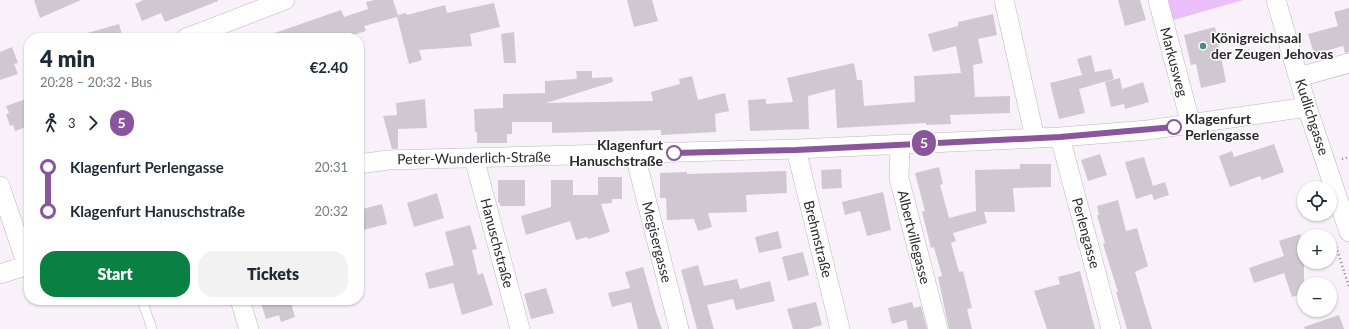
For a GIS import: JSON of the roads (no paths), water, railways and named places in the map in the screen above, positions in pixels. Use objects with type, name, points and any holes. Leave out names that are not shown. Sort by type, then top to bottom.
[{"type":"street","points":[[199,33],[285,0]]},
{"type":"street","points":[[1004,0],[1035,138]]},
{"type":"street","name":"Markusweg","points":[[1158,0],[1191,125]]},
{"type":"street","name":"Kudlichgasse","points":[[1276,0],[1299,77],[1341,234]]},
{"type":"street","points":[[1299,77],[1349,63]]},
{"type":"street","name":"Peter-Wunderlich-Straße","points":[[364,163],[388,160],[796,150],[1060,137],[1191,125],[1307,106]]},
{"type":"street","name":"Perlengasse","points":[[1060,137],[1111,329]]},
{"type":"street","name":"Albertvillegasse","points":[[900,144],[899,178],[938,329]]},
{"type":"street","name":"Brehmstraße","points":[[796,150],[840,329]]},
{"type":"street","name":"Megisergasse","points":[[635,155],[679,329]]},
{"type":"street","name":"Hanuschstraße","points":[[474,158],[520,329]]},
{"type":"street","points":[[0,186],[24,254]]},
{"type":"street","points":[[0,274],[24,266]]},
{"type":"street","points":[[242,305],[249,329]]},
{"type":"lane","points":[[144,305],[152,329]]},
{"type":"place","name":"Königreichsaal der Zeugen Jehovas","points":[[1203,46]]},
{"type":"place","name":"Klagenfurt Perlengasse","points":[[1174,127]]},
{"type":"place","name":"Klagenfurt Hanuschstraße","points":[[674,153]]}]
